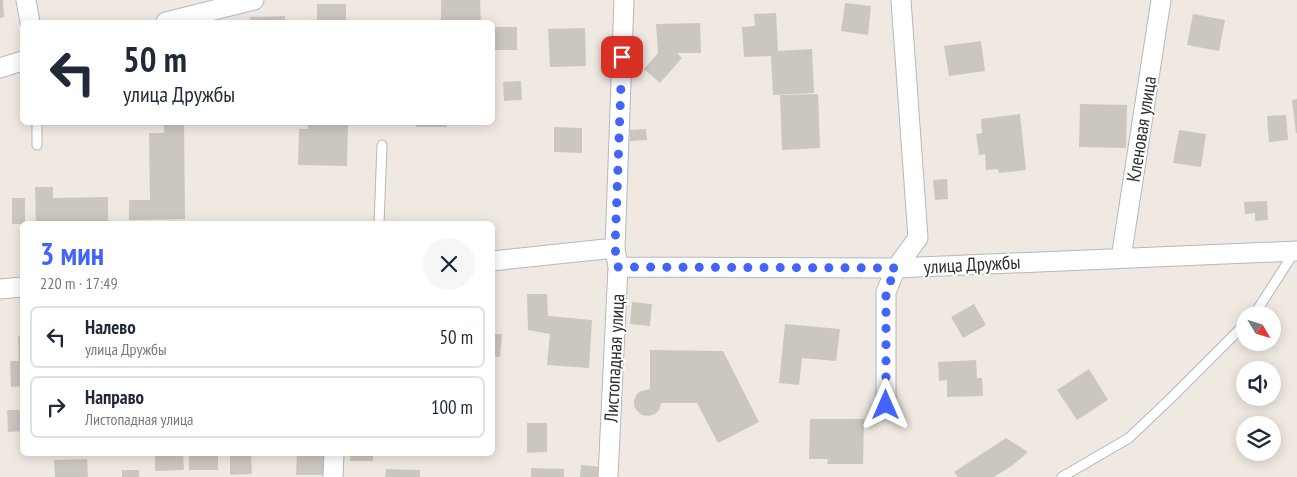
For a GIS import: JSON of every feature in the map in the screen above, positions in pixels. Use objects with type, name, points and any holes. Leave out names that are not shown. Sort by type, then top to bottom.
[{"type":"street","points":[[26,0],[30,20]]},
{"type":"street","points":[[174,20],[254,0]]},
{"type":"street","name":"Листопадная улица","points":[[608,477],[618,267],[615,248],[624,0]]},
{"type":"street","points":[[886,405],[886,292],[896,268],[918,238],[901,0]]},
{"type":"street","name":"Кленовая улица","points":[[1121,258],[1161,0]]},
{"type":"street","points":[[0,68],[20,62]]},
{"type":"street","points":[[495,261],[615,248]]},
{"type":"street","name":"улица Дружбы","points":[[618,267],[896,268],[1296,251]]},
{"type":"street","points":[[0,288],[20,288]]},
{"type":"street","points":[[333,477],[334,456]]},
{"type":"lane","points":[[36,125],[37,145]]},
{"type":"lane","points":[[379,221],[382,145]]},
{"type":"lane","points":[[1260,306],[1296,251]]},
{"type":"lane","points":[[1062,477],[1129,438],[1236,333]]},
{"type":"building","points":[[0,0],[3,0],[4,17],[0,18]]},
{"type":"building","points":[[441,0],[480,0],[481,20],[441,20]]},
{"type":"building","points":[[845,3],[871,6],[868,35],[841,31]]},
{"type":"building","points":[[317,4],[346,4],[346,20],[317,20]]},
{"type":"building","points":[[776,13],[778,51],[812,49],[814,93],[773,95],[771,56],[744,57],[742,27],[755,26],[754,14]]},
{"type":"building","points":[[1193,14],[1225,20],[1219,51],[1187,45]]},
{"type":"building","points":[[285,16],[285,20],[251,20],[250,17]]},
{"type":"building","points":[[700,23],[701,53],[677,53],[682,58],[660,83],[644,69],[658,53],[656,24]]},
{"type":"building","points":[[495,27],[517,27],[517,50],[495,50]]},
{"type":"building","points":[[585,28],[586,66],[550,67],[548,29]]},
{"type":"building","points":[[981,41],[985,71],[949,76],[944,46]]},
{"type":"building","points":[[521,81],[522,100],[504,101],[503,82]]},
{"type":"building","points":[[818,94],[820,148],[782,150],[780,95]]},
{"type":"building","points":[[1297,99],[1297,133],[1296,133],[1292,100]]},
{"type":"building","points":[[1080,104],[1127,105],[1126,148],[1079,147]]},
{"type":"building","points":[[1020,114],[1026,170],[999,173],[998,169],[986,170],[985,154],[979,155],[976,134],[982,133],[981,119]]},
{"type":"building","points":[[1286,115],[1288,140],[1269,142],[1267,116]]},
{"type":"building","points":[[164,125],[184,125],[185,219],[129,220],[129,200],[150,200],[149,133],[164,133]]},
{"type":"building","points":[[308,125],[348,125],[347,166],[298,165],[299,129],[308,129]]},
{"type":"building","points":[[416,125],[447,125],[447,127],[416,127]]},
{"type":"building","points":[[554,127],[582,128],[582,153],[554,152]]},
{"type":"building","points":[[646,129],[647,140],[630,141],[630,130]]},
{"type":"building","points":[[1179,130],[1206,134],[1201,167],[1173,163]]},
{"type":"building","points":[[947,179],[948,199],[935,200],[933,180]]},
{"type":"building","points":[[35,187],[53,187],[53,198],[108,197],[108,221],[36,221]]},
{"type":"building","points":[[12,198],[25,198],[25,221],[20,221],[20,224],[12,224]]},
{"type":"building","points":[[1267,201],[1268,220],[1255,221],[1255,213],[1245,214],[1244,202]]},
{"type":"building","points":[[527,294],[547,294],[548,316],[592,320],[589,368],[547,365],[550,334],[528,330]]},
{"type":"building","points":[[632,302],[652,304],[650,326],[630,324]]},
{"type":"building","points":[[974,304],[986,325],[963,338],[951,317]]},
{"type":"building","points":[[785,324],[840,329],[836,361],[802,358],[799,385],[779,383]]},
{"type":"building","points":[[495,334],[502,334],[500,357],[495,357]]},
{"type":"building","points":[[20,335],[20,386],[11,387],[10,361],[19,361],[18,338]]},
{"type":"building","points":[[650,350],[723,351],[759,422],[718,443],[697,403],[661,403],[659,410],[655,414],[649,416],[642,415],[634,406],[634,400],[641,391],[650,389]]},
{"type":"building","points":[[976,360],[977,378],[982,378],[983,396],[947,397],[947,380],[939,381],[938,362]]},
{"type":"building","points":[[1089,369],[1108,400],[1077,420],[1057,390]]},
{"type":"building","points":[[7,410],[20,410],[20,431],[8,432]]},
{"type":"building","points":[[810,419],[864,419],[863,464],[827,464],[828,459],[809,459]]},
{"type":"building","points":[[527,423],[547,423],[547,452],[527,453]]},
{"type":"building","points":[[1006,438],[1028,452],[1013,465],[994,477],[958,477],[954,472]]},
{"type":"building","points":[[155,456],[183,456],[184,470],[155,471]]},
{"type":"building","points":[[189,456],[218,456],[218,470],[189,470]]},
{"type":"building","points":[[230,456],[251,456],[252,474],[230,475]]},
{"type":"building","points":[[297,456],[324,456],[323,475],[296,475]]},
{"type":"building","points":[[350,456],[373,456],[373,461],[350,461]]},
{"type":"building","points":[[87,459],[88,477],[55,477],[54,460]]},
{"type":"building","points":[[581,465],[602,467],[601,477],[580,477]]},
{"type":"building","points":[[531,468],[564,469],[564,477],[531,477]]},
{"type":"building","points":[[386,469],[420,470],[420,477],[385,477]]},
{"type":"building","points":[[122,470],[139,470],[139,477],[122,477]]},
{"type":"route","points":[[622,57],[615,248],[618,267],[896,268],[886,292],[886,405]]}]
